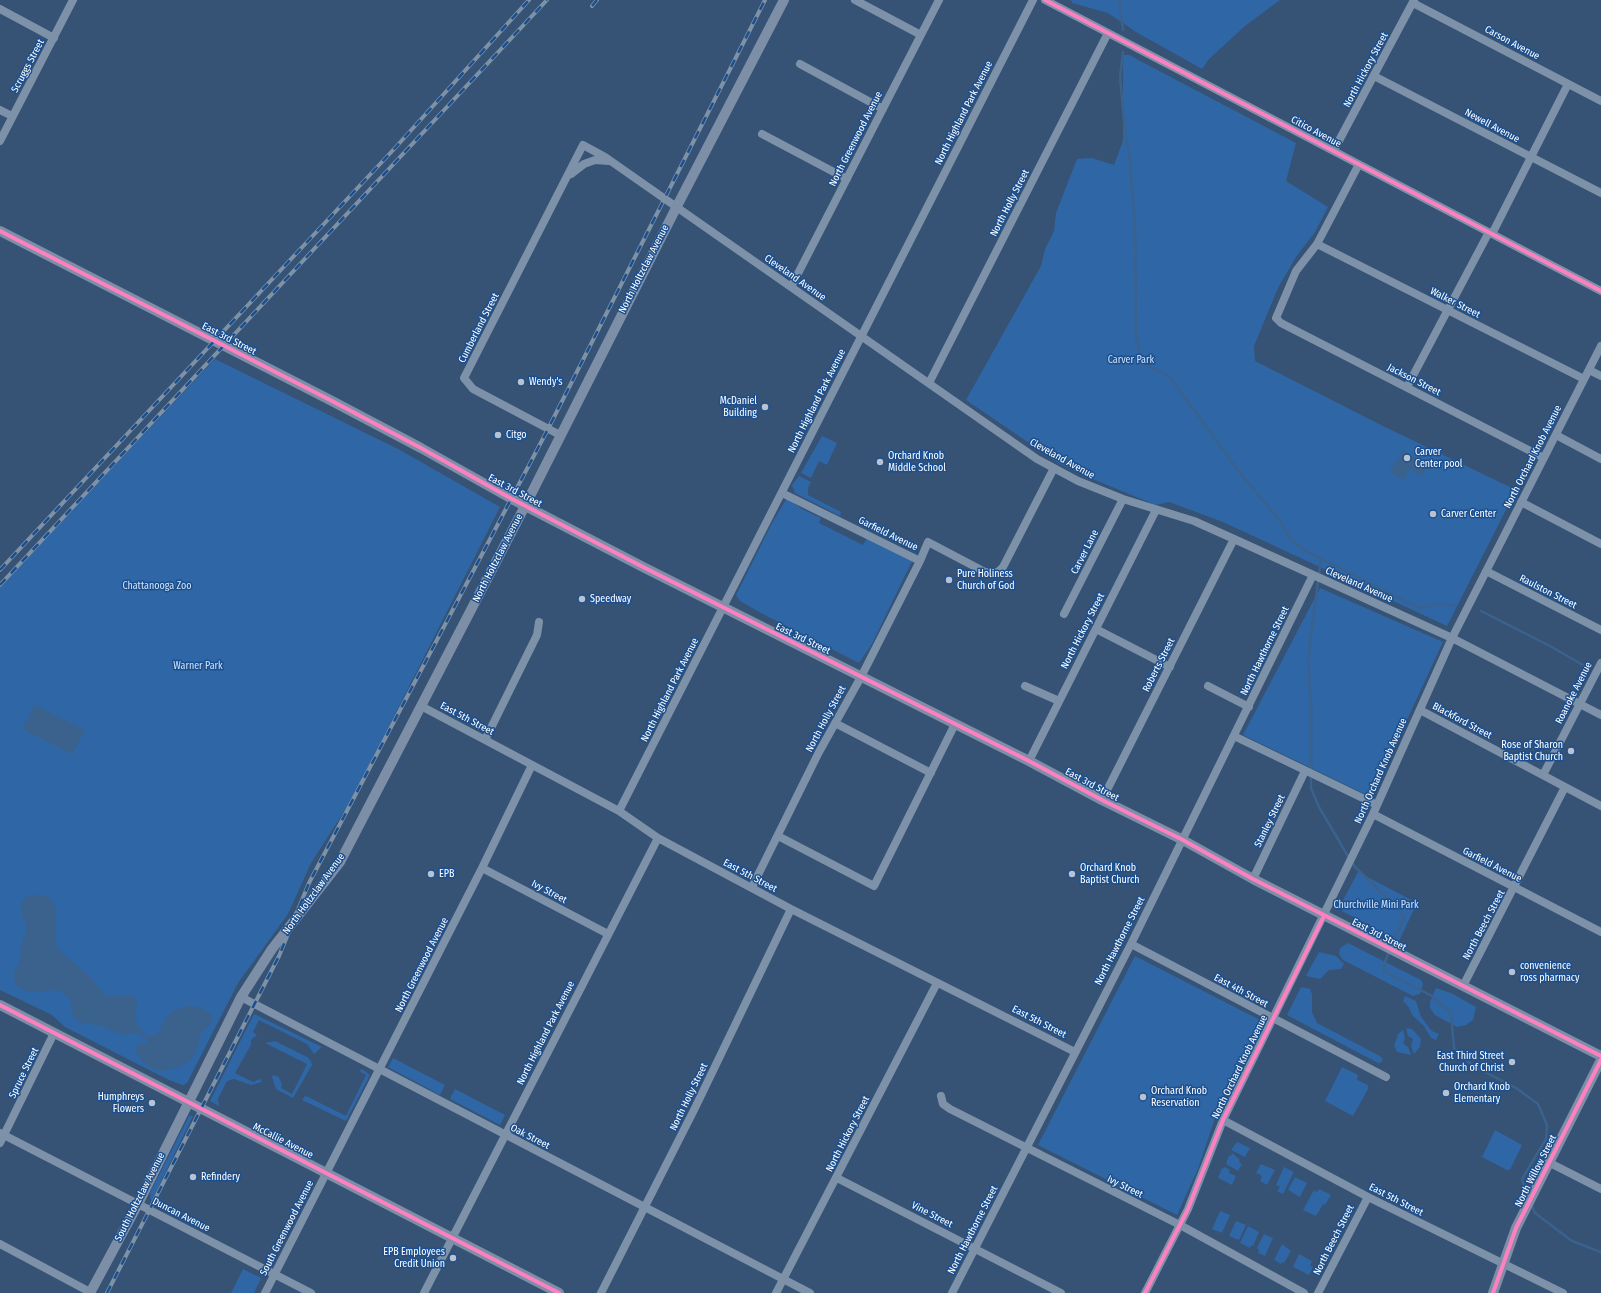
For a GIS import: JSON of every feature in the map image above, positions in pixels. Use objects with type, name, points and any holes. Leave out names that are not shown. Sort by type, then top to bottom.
[{"type":"main road","name":"North Holtzclaw Avenue","points":[[188,1101],[241,997],[272,949],[340,862],[525,506],[676,208],[784,0]]},
{"type":"main road","name":"East 3rd Street","points":[[0,231],[332,401],[525,506],[1029,761],[1102,800],[1181,839],[1324,916],[1601,1056]]},
{"type":"main road","name":"McCallie Avenue","points":[[0,1005],[559,1293]]},
{"type":"main road","name":"North Willow Street","points":[[1492,1293],[1516,1228],[1601,1060]]},
{"type":"main road","name":"South Holtzclaw Avenue","points":[[90,1293],[138,1204],[188,1101]]},
{"type":"street","name":"Scruggs Street","points":[[0,141],[73,0]]},
{"type":"street","points":[[855,0],[921,34]]},
{"type":"street","name":"North Greenwood Avenue","points":[[792,287],[939,0]]},
{"type":"street","name":"North Highland Park Avenue","points":[[619,811],[724,608],[1033,0]]},
{"type":"street","name":"Citico Avenue","points":[[1045,0],[1334,150],[1358,166],[1491,233],[1601,291]]},
{"type":"street","name":"North Hickory Street","points":[[1334,150],[1414,1]]},
{"type":"street","name":"Carson Avenue","points":[[1414,1],[1601,101]]},
{"type":"street","points":[[0,9],[54,38]]},
{"type":"street","name":"North Holly Street","points":[[929,382],[1108,33]]},
{"type":"street","points":[[800,64],[883,109]]},
{"type":"street","name":"Newell Avenue","points":[[1374,76],[1601,194]]},
{"type":"street","points":[[1407,387],[1447,310],[1532,158],[1568,84]]},
{"type":"street","points":[[0,110],[12,116]]},
{"type":"street","points":[[762,134],[847,179]]},
{"type":"street","name":"Cleveland Avenue","points":[[583,145],[611,162],[792,287],[861,337],[929,382],[1037,459],[1078,481],[1123,499],[1194,521],[1314,575],[1452,638],[1601,715]]},
{"type":"street","name":"Cumberland Street","points":[[560,435],[473,389],[464,378],[583,145]]},
{"type":"street","name":"Cumberland Street","points":[[562,186],[577,168],[584,164],[595,160],[611,162]]},
{"type":"street","points":[[1317,244],[1358,166]]},
{"type":"street","name":"Jackson Street","points":[[1317,244],[1296,271],[1276,318],[1281,323],[1544,458]]},
{"type":"street","name":"Walker Street","points":[[1317,244],[1584,379]]},
{"type":"street","name":"North Orchard Knob Avenue","points":[[1145,1293],[1180,1225],[1223,1120],[1373,814],[1452,638],[1601,346]]},
{"type":"street","points":[[1589,370],[1601,376]]},
{"type":"street","points":[[1556,435],[1601,459]]},
{"type":"street","name":"Garfield Avenue","points":[[782,493],[920,561],[928,542],[985,572],[998,572],[1003,566],[1054,468]]},
{"type":"street","name":"Carver Lane","points":[[1064,614],[1123,499]]},
{"type":"street","points":[[1522,502],[1601,544]]},
{"type":"street","name":"North Hickory Street","points":[[1029,761],[1156,510]]},
{"type":"street","name":"Roberts Street","points":[[1102,800],[1234,539]]},
{"type":"street","name":"North Holly Street","points":[[752,887],[835,723],[920,561]]},
{"type":"street","name":"Raulston Street","points":[[1486,571],[1601,630]]},
{"type":"street","name":"North Hawthorne Street","points":[[952,1293],[1131,944],[1181,839],[1249,707],[1314,575]]},
{"type":"street","points":[[485,740],[537,635],[539,622]]},
{"type":"street","points":[[1096,629],[1170,666]]},
{"type":"street","name":"Roanoke Avenue","points":[[1543,776],[1601,663]]},
{"type":"street","points":[[1025,686],[1059,702]]},
{"type":"street","points":[[1208,686],[1249,707]]},
{"type":"street","name":"East 5th Street","points":[[421,706],[619,811],[658,838],[791,909],[1075,1052]]},
{"type":"street","name":"Blackford Street","points":[[1420,710],[1601,806]]},
{"type":"street","points":[[835,723],[931,773]]},
{"type":"street","points":[[778,836],[874,886],[955,724]]},
{"type":"street","points":[[1234,736],[1377,805]]},
{"type":"street","name":"North Greenwood Avenue","points":[[327,1173],[482,868],[532,765]]},
{"type":"street","name":"Stanley Street","points":[[1253,879],[1305,771]]},
{"type":"street","name":"North Beech Street","points":[[1463,986],[1515,888],[1565,787]]},
{"type":"street","name":"Garfield Avenue","points":[[1373,814],[1601,932]]},
{"type":"street","name":"North Highland Park Avenue","points":[[424,1293],[658,838]]},
{"type":"street","name":"Ivy Street","points":[[482,868],[608,934]]},
{"type":"street","name":"North Holly Street","points":[[601,1293],[695,1108],[791,909]]},
{"type":"street","name":"East 4th Street","points":[[1131,944],[1386,1076]]},
{"type":"street","name":"North Hickory Street","points":[[776,1293],[937,983]]},
{"type":"street","name":"Oak Street","points":[[241,997],[810,1293]]},
{"type":"street","name":"Spruce Street","points":[[1,1137],[54,1033]]},
{"type":"street","name":"Ivy Street","points":[[941,1096],[943,1104],[950,1109],[1026,1149],[1180,1225],[1304,1293]]},
{"type":"street","name":"East 5th Street","points":[[1223,1120],[1368,1197],[1563,1293]]},
{"type":"street","name":"Duncan Avenue","points":[[1,1137],[138,1204],[311,1293]]},
{"type":"street","points":[[1550,1163],[1601,1189]]},
{"type":"street","name":"South Greenwood Avenue","points":[[265,1293],[327,1173]]},
{"type":"street","name":"Vine Street","points":[[837,1178],[976,1248],[1061,1293]]},
{"type":"street","name":"North Beech Street","points":[[1318,1293],[1368,1197]]},
{"type":"street","points":[[0,1244],[90,1293]]},
{"type":"green space","points":[[1071,0],[1280,0],[1245,26],[1209,59],[1202,69],[1136,32],[1108,13],[1072,3]]},
{"type":"green space","name":"Carver Park","points":[[1123,55],[1129,55],[1296,143],[1286,181],[1328,207],[1315,232],[1296,257],[1278,288],[1254,346],[1255,361],[1383,426],[1516,490],[1447,626],[1223,522],[1169,502],[1156,505],[1083,475],[1060,464],[966,400],[1041,266],[1045,249],[1054,231],[1056,213],[1077,159],[1092,158],[1114,165],[1123,141]]},
{"type":"green space","name":"Warner Park","points":[[215,359],[400,450],[500,507],[352,799],[311,863],[288,914],[238,983],[187,1083],[183,1085],[169,1080],[65,1027],[52,1015],[0,990],[0,587]]},
{"type":"green space","points":[[822,436],[837,443],[827,465],[819,461],[811,478],[801,473]]},
{"type":"green space","points":[[799,476],[811,482],[808,488],[808,495],[841,512],[840,516],[795,493],[792,485]]},
{"type":"green space","points":[[787,498],[802,509],[821,518],[819,523],[863,545],[867,538],[912,561],[872,644],[859,663],[761,613],[740,601],[736,595],[772,523]]},
{"type":"green space","points":[[1320,588],[1443,642],[1371,797],[1243,735]]},
{"type":"green space","name":"Churchville Mini Park","points":[[1358,872],[1417,903],[1399,941],[1342,911],[1341,904]]},
{"type":"green space","points":[[1348,943],[1421,980],[1423,984],[1420,994],[1413,996],[1343,960],[1339,954],[1340,948]]},
{"type":"green space","points":[[1319,952],[1336,956],[1344,964],[1341,969],[1329,970],[1320,979],[1306,976]]},
{"type":"green space","name":"Orchard Knob Reservation","points":[[1135,956],[1262,1021],[1217,1112],[1198,1169],[1177,1215],[1038,1145]]},
{"type":"green space","points":[[1301,987],[1310,989],[1312,994],[1312,1012],[1317,1023],[1380,1056],[1383,1059],[1381,1063],[1378,1063],[1287,1015]]},
{"type":"green space","points":[[1436,988],[1451,993],[1476,1007],[1473,1020],[1466,1025],[1457,1027],[1435,1015],[1430,1008],[1430,1002]]},
{"type":"green space","points":[[1405,996],[1416,1001],[1421,1017],[1432,1031],[1439,1034],[1436,1040],[1431,1038],[1424,1026],[1413,1016],[1408,1006],[1403,1001]]},
{"type":"green space","points":[[254,1014],[322,1047],[314,1054],[307,1044],[259,1020],[253,1032],[257,1035],[251,1040],[251,1045],[235,1073],[253,1082],[260,1079],[262,1082],[251,1085],[234,1079],[227,1081],[218,1099],[219,1106],[210,1101]]},
{"type":"green space","points":[[1406,1028],[1412,1029],[1421,1039],[1420,1047],[1414,1054],[1411,1046],[1413,1039],[1408,1036]]},
{"type":"green space","points":[[1403,1030],[1405,1038],[1403,1043],[1408,1047],[1411,1055],[1397,1052],[1394,1046],[1398,1034]]},
{"type":"green space","points":[[275,1041],[307,1057],[311,1061],[312,1065],[293,1098],[276,1089],[272,1077],[273,1075],[279,1077],[282,1085],[281,1088],[292,1094],[307,1064],[265,1043]]},
{"type":"green space","points":[[393,1058],[445,1085],[440,1095],[388,1067]]},
{"type":"green space","points":[[1342,1067],[1358,1075],[1357,1080],[1368,1085],[1368,1089],[1353,1116],[1325,1101]]},
{"type":"green space","points":[[362,1069],[370,1075],[346,1121],[302,1100],[305,1096],[308,1097],[346,1116],[366,1075],[359,1071]]},
{"type":"green space","points":[[455,1089],[505,1115],[500,1125],[450,1099]]},
{"type":"green space","points":[[189,1116],[193,1116],[151,1202],[150,1193]]},
{"type":"green space","points":[[1495,1130],[1522,1145],[1510,1170],[1507,1170],[1482,1157]]},
{"type":"green space","points":[[1237,1142],[1250,1148],[1245,1157],[1231,1150]]},
{"type":"green space","points":[[1232,1153],[1240,1160],[1239,1162],[1242,1164],[1238,1171],[1226,1164],[1229,1155],[1231,1156]]},
{"type":"green space","points":[[1261,1164],[1275,1170],[1267,1185],[1260,1181],[1262,1176],[1256,1173]]},
{"type":"green space","points":[[1225,1167],[1230,1170],[1229,1173],[1236,1176],[1232,1185],[1218,1178],[1222,1168],[1223,1169]]},
{"type":"green space","points":[[1284,1167],[1294,1172],[1283,1194],[1277,1191],[1280,1187],[1276,1185]]},
{"type":"green space","points":[[1295,1177],[1307,1183],[1300,1197],[1288,1190]]},
{"type":"green space","points":[[1319,1189],[1331,1195],[1325,1205],[1323,1204],[1316,1216],[1303,1210],[1314,1190],[1317,1192]]},
{"type":"green space","points":[[1220,1211],[1230,1215],[1222,1233],[1212,1229]]},
{"type":"green space","points":[[1236,1221],[1246,1225],[1239,1240],[1229,1236]]},
{"type":"green space","points":[[1248,1226],[1259,1232],[1253,1246],[1251,1245],[1250,1248],[1240,1243]]},
{"type":"green space","points":[[1264,1234],[1273,1238],[1265,1256],[1258,1253],[1259,1250],[1257,1248]]},
{"type":"green space","points":[[1282,1244],[1291,1251],[1284,1263],[1282,1262],[1281,1264],[1274,1260]]},
{"type":"green space","points":[[1299,1254],[1312,1261],[1310,1266],[1313,1267],[1309,1275],[1293,1267]]},
{"type":"green space","points":[[243,1269],[261,1278],[254,1293],[231,1293]]},
{"type":"shaded area","name":"Carver Center pool","points":[[1403,450],[1428,465],[1422,476],[1410,469],[1403,480],[1390,472]]},
{"type":"shaded area","points":[[35,705],[85,730],[72,754],[22,729]]},
{"type":"shaded area","points":[[31,895],[43,895],[51,899],[56,908],[55,941],[58,949],[89,976],[105,995],[133,995],[137,1002],[135,1018],[140,1028],[147,1036],[153,1036],[158,1033],[166,1017],[174,1010],[188,1006],[200,1007],[212,1015],[211,1023],[201,1032],[198,1047],[191,1060],[177,1068],[160,1071],[148,1066],[137,1055],[136,1046],[139,1044],[146,1044],[147,1040],[139,1033],[122,1035],[101,1026],[80,1022],[73,1016],[70,999],[60,991],[54,990],[31,992],[23,990],[16,985],[13,975],[20,961],[21,946],[27,928],[21,911],[21,904],[25,898]]},
{"type":"waterway","points":[[1119,0],[1123,30]]},
{"type":"waterway","points":[[1123,52],[1120,77],[1125,132],[1130,160],[1135,227],[1136,338],[1143,363],[1169,376],[1240,473],[1280,521],[1291,540],[1304,550],[1419,608],[1438,604],[1455,605]]},
{"type":"waterway","points":[[1321,558],[1308,660],[1311,706],[1311,788],[1319,807],[1349,858]]},
{"type":"waterway","points":[[1481,611],[1550,646],[1588,668]]},
{"type":"waterway","points":[[1352,862],[1355,867],[1399,909],[1404,918],[1391,947]]},
{"type":"waterway","points":[[1389,952],[1384,964],[1384,971],[1432,996],[1451,1014],[1454,1048],[1473,1066],[1516,1088],[1538,1104],[1547,1125],[1546,1139],[1522,1179],[1528,1197]]},
{"type":"waterway","points":[[1531,1204],[1535,1213],[1572,1241],[1601,1252]]},
{"type":"railway","points":[[0,570],[395,148],[529,0]]},
{"type":"railway","points":[[0,585],[547,0]]},
{"type":"railway","points":[[592,6],[597,0]]},
{"type":"railway","points":[[107,1293],[279,956],[309,883],[548,429],[765,0]]},
{"type":"cycle path","points":[[1045,0],[1601,291]]},
{"type":"cycle path","points":[[0,231],[332,401],[421,448],[512,499],[645,568],[1029,761],[1102,800],[1181,839],[1253,879],[1601,1056]]},
{"type":"cycle path","points":[[1145,1293],[1188,1209],[1223,1120],[1324,916]]},
{"type":"cycle path","points":[[0,1005],[559,1293]]},
{"type":"cycle path","points":[[1493,1293],[1516,1228],[1601,1060]]},
{"type":"place","name":"Wendy's","points":[[521,382]]},
{"type":"place","name":"McDaniel Building","points":[[765,407]]},
{"type":"place","name":"Citgo","points":[[498,435]]},
{"type":"place","name":"Carver Center pool","points":[[1407,458]]},
{"type":"place","name":"Orchard Knob Middle School","points":[[880,462]]},
{"type":"place","name":"Carver Center","points":[[1433,514]]},
{"type":"place","name":"Pure Holiness Church of God","points":[[949,580]]},
{"type":"place","name":"Speedway","points":[[582,599]]},
{"type":"place","name":"Rose of Sharon Baptist Church","points":[[1571,751]]},
{"type":"place","name":"EPB","points":[[431,874]]},
{"type":"place","name":"Orchard Knob Baptist Church","points":[[1072,874]]},
{"type":"place","name":"convenience ross pharmacy","points":[[1512,972]]},
{"type":"place","name":"East Third Street Church of Christ","points":[[1512,1062]]},
{"type":"place","name":"Orchard Knob Elementary","points":[[1446,1093]]},
{"type":"place","name":"Orchard Knob Reservation","points":[[1143,1097]]},
{"type":"place","name":"Humphreys Flowers","points":[[152,1103]]},
{"type":"place","name":"Refindery","points":[[193,1177]]},
{"type":"place","name":"EPB Employees Credit Union","points":[[453,1258]]},
{"type":"park label","name":"Chattanooga Zoo","points":[[157,586]]}]
